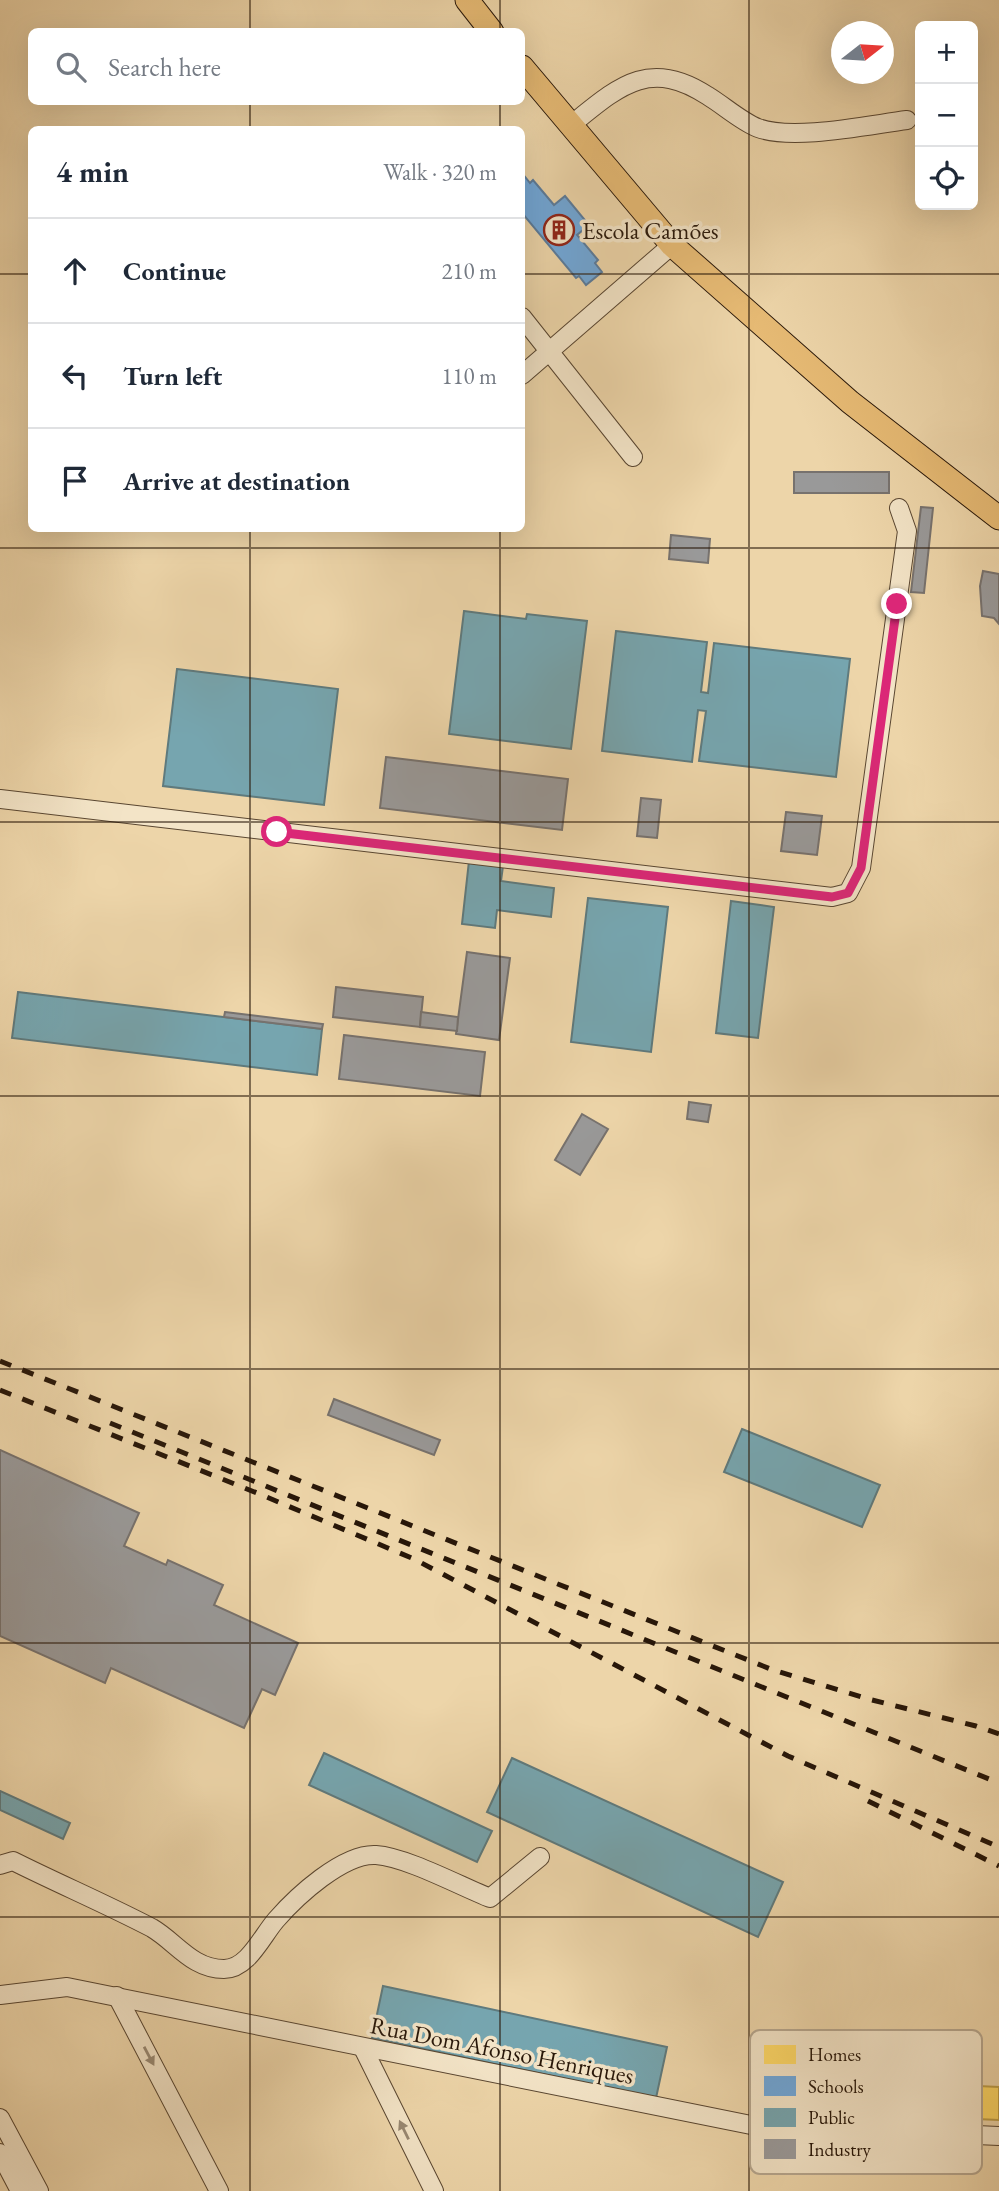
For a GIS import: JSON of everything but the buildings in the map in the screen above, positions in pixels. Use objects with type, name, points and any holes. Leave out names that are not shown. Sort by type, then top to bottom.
[{"type":"main road","points":[[467,0],[489,28]]},
{"type":"main road","points":[[525,71],[672,246],[850,402],[999,518]]},
{"type":"street","points":[[570,125],[614,90],[638,80],[665,77],[690,84],[757,128],[789,134],[907,120]]},
{"type":"street","points":[[525,372],[672,246]]},
{"type":"street","points":[[525,321],[633,457]]},
{"type":"street","points":[[0,799],[832,897],[848,893],[861,868],[870,814],[907,531],[899,508]]},
{"type":"street","points":[[0,1865],[13,1861],[155,1930],[186,1956],[211,1968],[229,1969],[238,1965],[252,1952],[295,1900],[337,1868],[355,1858],[365,1855],[387,1857],[489,1898],[540,1857]]},
{"type":"street","name":"Rua Dom Afonso Henriques","points":[[0,1995],[67,1987],[750,2125]]},
{"type":"street","points":[[117,1996],[219,2191]]},
{"type":"street","points":[[363,2048],[434,2191]]},
{"type":"street","points":[[0,2121],[39,2191]]},
{"type":"street","points":[[0,2153],[20,2191]]},
{"type":"railway","points":[[0,1361],[773,1670],[999,1734]]},
{"type":"railway","points":[[0,1390],[414,1559],[788,1756],[999,1847]]},
{"type":"railway","points":[[110,1423],[999,1783]]},
{"type":"railway","points":[[868,1801],[999,1866]]},
{"type":"place","name":"Escola Camões","points":[[559,230]]},
{"type":"route","points":[[277,832],[832,897],[848,893],[861,868],[897,604]]}]
